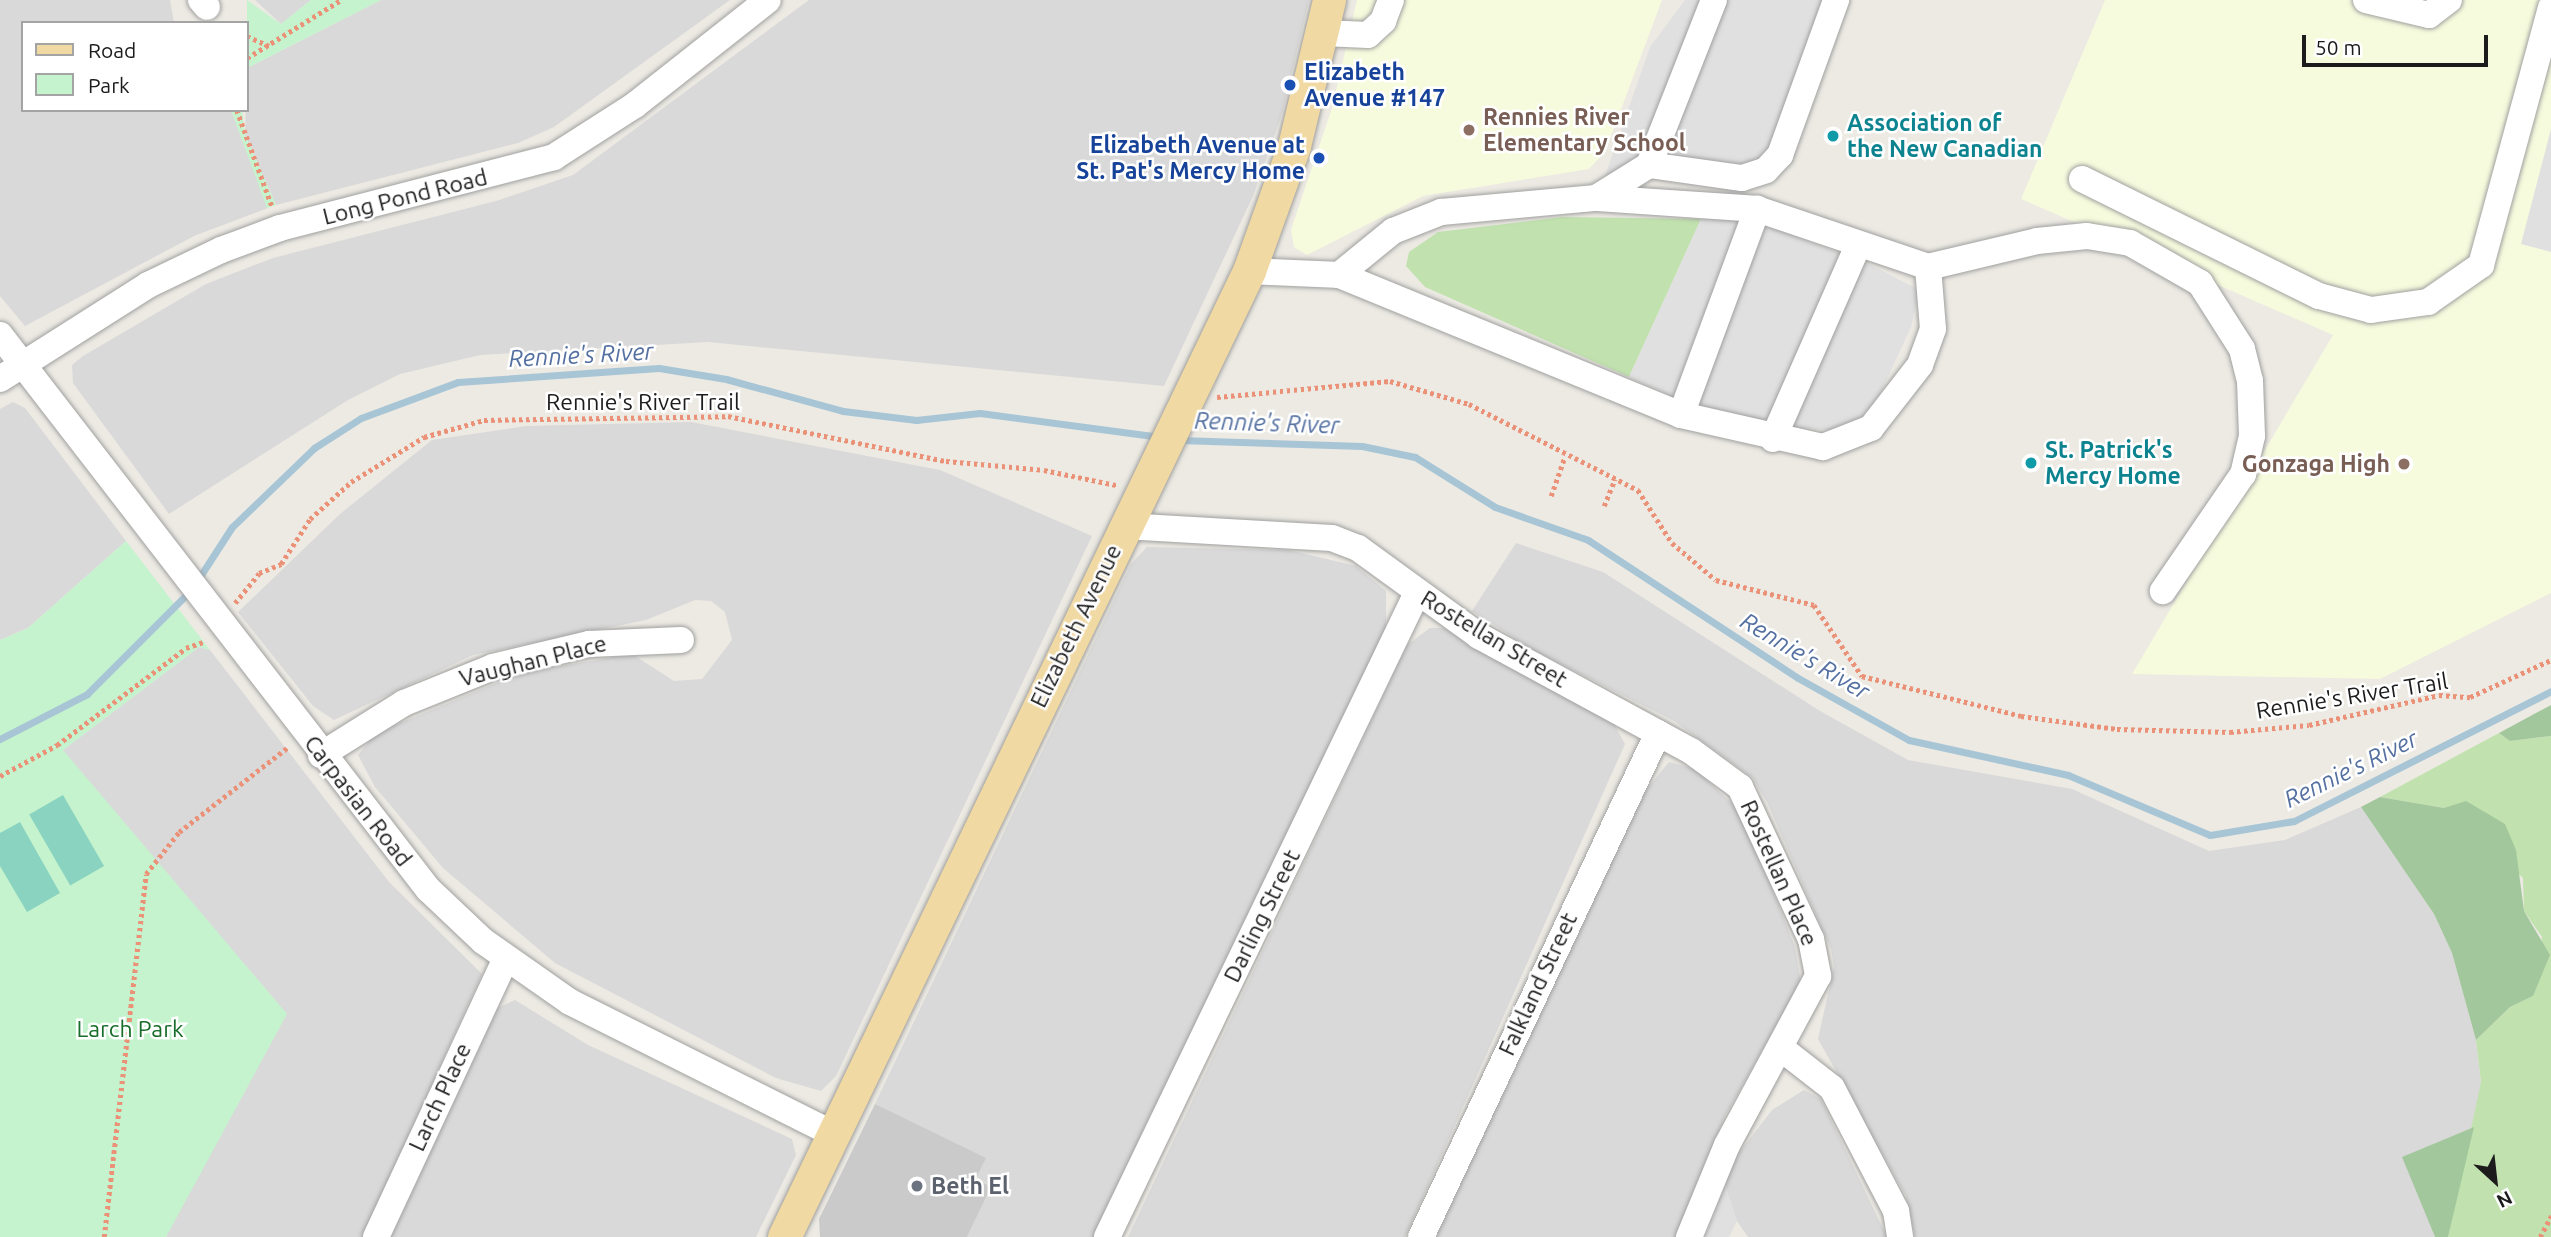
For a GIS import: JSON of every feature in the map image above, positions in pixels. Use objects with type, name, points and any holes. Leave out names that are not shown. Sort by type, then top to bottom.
[{"type":"main road","name":"Elizabeth Avenue","points":[[784,1237],[1249,271],[1294,146],[1329,0]]},
{"type":"street","name":"Long Pond Road","points":[[0,379],[148,285],[221,250],[280,228],[554,157],[635,105],[768,0]]},
{"type":"street","points":[[1323,33],[1368,35],[1383,21],[1391,0]]},
{"type":"street","points":[[1596,198],[1649,165],[1714,0]]},
{"type":"street","points":[[1649,165],[1742,178],[1774,162],[1836,0]]},
{"type":"street","points":[[2366,0],[2429,15],[2449,0]]},
{"type":"street","points":[[2082,179],[2319,296],[2371,310],[2428,302],[2481,265],[2551,7]]},
{"type":"street","points":[[1339,275],[1393,231],[1441,212],[1596,198],[1757,209],[1928,267],[2087,236],[2130,243],[2200,283],[2242,349],[2252,436],[2243,474],[2164,591]]},
{"type":"street","points":[[1681,415],[1757,209]]},
{"type":"street","points":[[1773,439],[1858,245]]},
{"type":"street","points":[[1249,271],[1339,275],[1681,415],[1773,439],[1823,447],[1871,428],[1898,401],[1933,329],[1928,267]]},
{"type":"street","name":"Carpasian Road","points":[[0,335],[219,624],[428,889],[506,958],[609,1024],[832,1133]]},
{"type":"street","name":"Rostellan Street","points":[[1124,526],[1332,538],[1381,561],[1416,595],[1658,733]]},
{"type":"street","name":"Darling Street","points":[[1107,1237],[1416,595]]},
{"type":"street","name":"Vaughan Place","points":[[321,755],[404,703],[493,667],[611,641],[681,640]]},
{"type":"street","name":"Rostellan Place","points":[[1658,733],[1740,787],[1811,939],[1818,976],[1782,1049],[1727,1144],[1689,1237]]},
{"type":"street","name":"Falkland Street","points":[[1421,1237],[1658,733]]},
{"type":"street","name":"Larch Place","points":[[376,1237],[506,958]]},
{"type":"street","points":[[1782,1049],[1832,1088],[1891,1200],[1900,1237]]},
{"type":"path","points":[[248,57],[341,0]]},
{"type":"path","points":[[248,36],[270,46]]},
{"type":"path","points":[[238,112],[274,209]]},
{"type":"path","name":"Rennie's River Trail","points":[[1210,398],[1390,381],[1469,404],[1565,456],[1638,490],[1672,543],[1716,580],[1814,605],[1862,676],[2021,716],[2117,729],[2230,732],[2309,725],[2439,695],[2470,697],[2551,660]]},
{"type":"path","name":"Rennie's River Trail","points":[[0,776],[57,745],[219,624],[259,573],[281,564],[310,519],[351,482],[424,437],[484,420],[727,416],[946,461],[1044,470],[1120,486]]},
{"type":"path","points":[[1550,496],[1565,456]]},
{"type":"path","points":[[1604,506],[1615,479]]},
{"type":"path","points":[[104,1237],[146,874],[179,832],[288,747]]},
{"type":"path","points":[[2540,1237],[2551,1216]]},
{"type":"shaded area","points":[[0,0],[170,0],[174,21],[21,21],[21,112],[232,112],[268,208],[194,236],[25,326],[0,296]]},
{"type":"shaded area","points":[[255,0],[311,0],[281,24]]},
{"type":"shaded area","points":[[381,0],[730,0],[554,127],[518,143],[276,205],[245,135],[248,67]]},
{"type":"shaded area","points":[[809,0],[1309,0],[1282,114],[1253,196],[1164,386],[708,342],[480,355],[400,374],[348,400],[169,514],[73,383],[72,365],[83,356],[206,284],[273,258],[496,201],[573,175]]},
{"type":"shaded area","name":"Rennies River Elementary School","points":[[1357,0],[1662,0],[1605,152],[1589,169],[1423,196],[1307,255],[1294,247],[1291,230],[1332,108]]},
{"type":"shaded area","points":[[1685,0],[1829,0],[1755,186],[1605,176],[1650,47]]},
{"type":"shaded area","name":"Gonzaga High","points":[[2105,0],[2551,0],[2551,593],[2380,679],[2132,674],[2333,335],[2021,199]]},
{"type":"shaded area","points":[[2551,129],[2551,252],[2521,244]]},
{"type":"shaded area","points":[[1740,216],[1871,265],[1919,290],[1911,327],[1875,405],[1847,431],[1790,427],[1697,407],[1629,377],[1701,219]]},
{"type":"shaded area","points":[[13,402],[25,408],[126,541],[28,628],[0,640],[0,409]]},
{"type":"shaded area","points":[[691,422],[940,470],[1092,536],[836,1076],[821,1091],[776,1078],[555,963],[443,868],[375,787],[358,755],[376,733],[521,673],[632,654],[674,681],[702,679],[732,640],[725,612],[711,601],[695,600],[646,620],[473,655],[334,720],[313,706],[238,612],[340,514],[432,440],[526,426]]},
{"type":"shaded area","points":[[1516,543],[1603,572],[1820,711],[1908,760],[2072,789],[2209,851],[2285,840],[2361,807],[2434,914],[2452,953],[2476,1040],[2481,1082],[2474,1127],[2403,1157],[2435,1237],[1915,1237],[1906,1196],[1818,1039],[1834,967],[1831,949],[1767,802],[1752,777],[1674,721],[1535,651],[1472,611]]},
{"type":"shaded area","points":[[1147,547],[1289,550],[1356,566],[1386,591],[1386,628],[1094,1237],[967,1237],[991,1187],[875,1104],[1131,564]]},
{"type":"shaded area","points":[[1430,628],[1443,628],[1614,724],[1625,744],[1405,1237],[1128,1237],[1407,645]]},
{"type":"shaded area","points":[[199,647],[210,650],[389,882],[482,974],[362,1237],[166,1237],[181,1205],[63,750]]},
{"type":"shaded area","points":[[1669,762],[1695,769],[1742,813],[1795,947],[1801,982],[1725,1116],[1675,1237],[1436,1237],[1641,796]]},
{"type":"shaded area","points":[[515,1000],[588,1045],[792,1139],[796,1155],[756,1237],[391,1237],[498,1008]]},
{"type":"shaded area","points":[[1804,1090],[1821,1099],[1887,1237],[1748,1237],[1737,1221],[1725,1185],[1735,1158],[1772,1110]]},
{"type":"shaded area","points":[[875,1104],[986,1158],[976,1178],[991,1187],[967,1237],[820,1237],[819,1219]]},
{"type":"shaded area","points":[[1725,1185],[1737,1221],[1729,1237],[1705,1237]]},
{"type":"green space","points":[[247,0],[281,24],[311,0],[381,0],[248,67]]},
{"type":"green space","points":[[232,112],[242,112],[245,135],[276,205],[267,208]]},
{"type":"green space","points":[[1563,217],[1701,219],[1629,377],[1425,287],[1406,266],[1409,252],[1438,232]]},
{"type":"green space","name":"Larch Park","points":[[126,541],[210,650],[199,647],[63,750],[287,1014],[166,1237],[0,1237],[0,640],[28,628]]},
{"type":"green space","points":[[2551,705],[2551,736],[2510,741],[2499,733]]},
{"type":"green space","points":[[2499,733],[2510,741],[2551,736],[2551,1237],[2448,1237],[2481,1082],[2476,1040],[2510,1007],[2533,996],[2542,937],[2524,911],[2523,878],[2444,808],[2380,797]]},
{"type":"green space","points":[[63,795],[104,866],[70,886],[29,814]]},
{"type":"green space","points":[[2380,797],[2444,808],[2466,801],[2505,824],[2516,850],[2524,911],[2550,955],[2533,996],[2510,1007],[2476,1040],[2452,953],[2434,914],[2361,807]]},
{"type":"green space","points":[[20,822],[60,893],[27,912],[0,866],[0,833]]},
{"type":"green space","points":[[2474,1127],[2448,1237],[2435,1237],[2402,1157]]},
{"type":"waterway","name":"Rennie's River","points":[[197,581],[232,527],[314,448],[361,418],[458,382],[659,368],[726,379],[843,411],[916,420],[980,413],[1160,437]]},
{"type":"waterway","name":"Rennie's River","points":[[1179,440],[1362,446],[1415,457],[1495,507],[1588,540],[1798,678],[1909,740],[2068,775],[2210,835],[2294,821],[2551,691]]},
{"type":"waterway","name":"Rennie's River","points":[[0,739],[87,694],[190,591]]},
{"type":"place","name":"Elizabeth Avenue #147","points":[[1290,85]]},
{"type":"place","name":"Rennies River Elementary School","points":[[1469,130]]},
{"type":"place","name":"Association of the New Canadian","points":[[1833,136]]},
{"type":"place","name":"Elizabeth Avenue at St. Pat's Mercy Home","points":[[1319,158]]},
{"type":"place","name":"St. Patrick's Mercy Home","points":[[2031,463]]},
{"type":"place","name":"Gonzaga High","points":[[2404,464]]},
{"type":"place","name":"Beth El","points":[[917,1186]]}]
